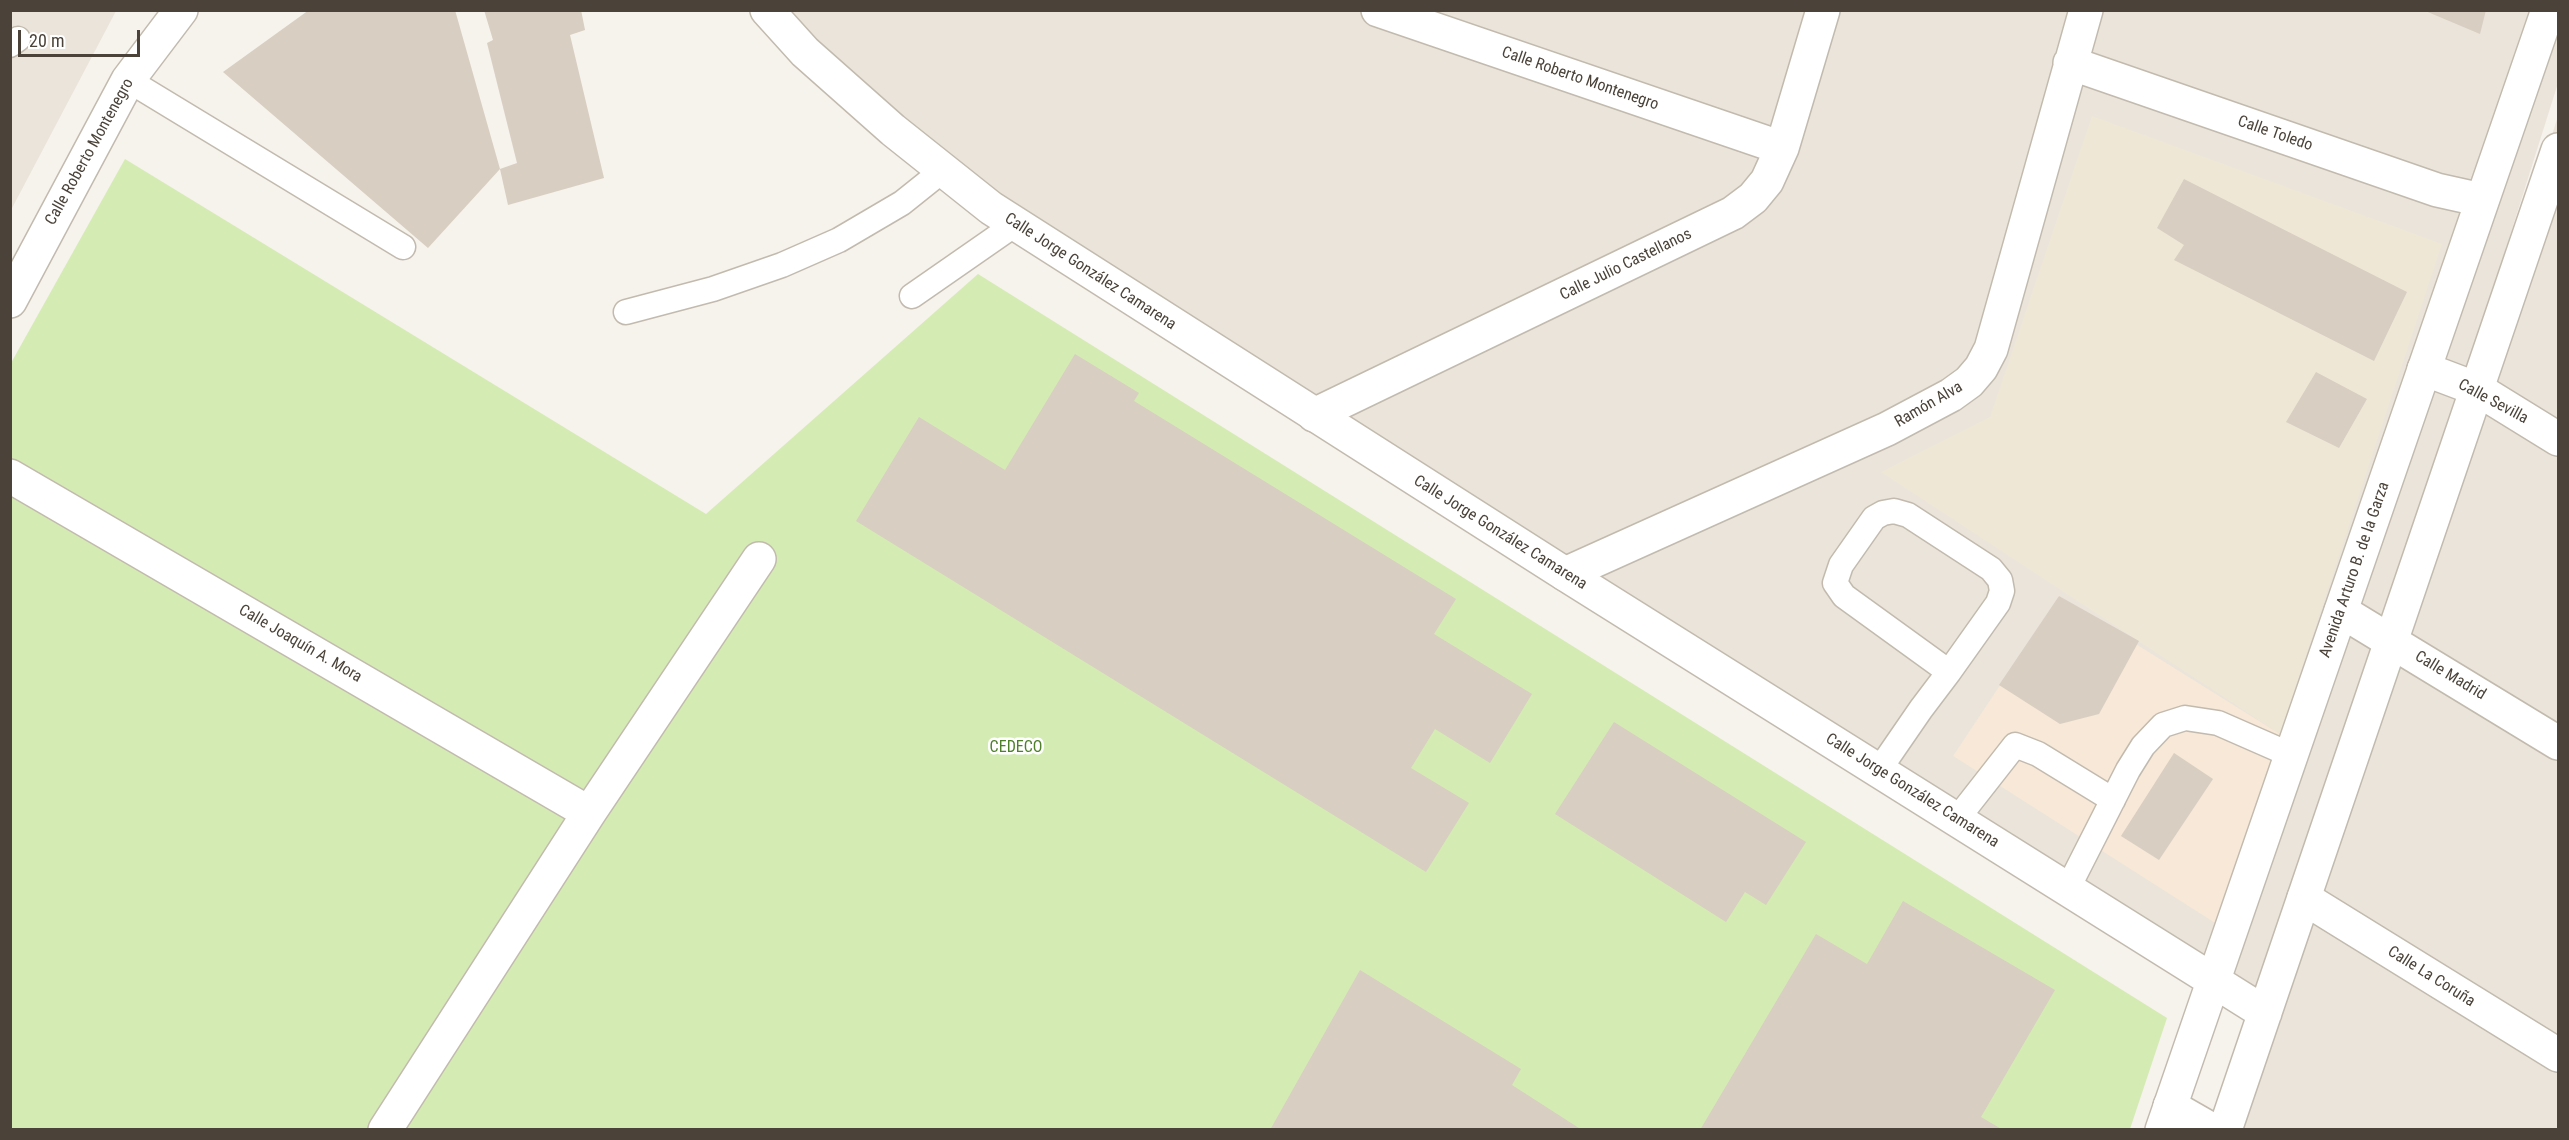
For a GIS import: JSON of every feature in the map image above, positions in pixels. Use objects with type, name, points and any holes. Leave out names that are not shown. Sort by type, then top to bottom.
[{"type":"street","name":"Calle Roberto Montenegro","points":[[10,301],[128,80],[181,10]]},
{"type":"street","name":"Calle Jorge González Camarena","points":[[767,10],[806,52],[942,171],[1084,270],[2265,1013]]},
{"type":"street","name":"Calle Roberto Montenegro","points":[[1378,10],[1782,148]]},
{"type":"street","name":"Calle Julio Castellanos","points":[[1314,415],[1733,213],[1753,198],[1767,181],[1782,148],[1823,10]]},
{"type":"street","name":"Ramón Alva","points":[[1565,574],[1887,429],[1951,395],[1969,382],[1981,368],[1991,349],[2086,10]]},
{"type":"street","name":"Avenida Arturo B. de la Garza","points":[[2166,1118],[2548,10]]},
{"type":"street","name":"Calle Toledo","points":[[2070,63],[2436,189],[2482,200]]},
{"type":"street","points":[[2225,1130],[2558,151]]},
{"type":"street","name":"Calle Sevilla","points":[[2424,369],[2477,389],[2559,439]]},
{"type":"street","name":"Calle Joaquín A. Mora","points":[[10,476],[589,813]]},
{"type":"street","points":[[385,1130],[589,813],[759,559]]},
{"type":"street","name":"Calle Madrid","points":[[2341,610],[2559,742]]},
{"type":"street","name":"Calle La Coruña","points":[[2304,898],[2559,1055]]},
{"type":"street","points":[[2166,1118],[2212,1130]]},
{"type":"lane","points":[[128,80],[403,247]]},
{"type":"lane","points":[[626,312],[713,289],[811,253],[839,240],[902,203],[942,171]]},
{"type":"lane","points":[[912,296],[1017,224]]},
{"type":"lane","points":[[1879,770],[1949,672],[1998,603],[2002,591],[2000,580],[1991,569],[1908,515],[1894,511],[1883,513],[1874,518],[1841,565],[1835,583],[1844,596],[1949,672]]},
{"type":"lane","points":[[2067,890],[2143,746],[2163,725],[2185,718],[2218,723],[2292,755]]},
{"type":"lane","points":[[1957,819],[2015,745],[2038,754],[2113,800]]},
{"type":"shaded area","points":[[11,11],[116,11],[11,210]]},
{"type":"shaded area","points":[[775,11],[2558,11],[2558,83],[2265,1013],[950,180]]},
{"type":"shaded area","points":[[2092,116],[2442,244],[2280,734],[1881,472],[1990,417]]},
{"type":"shaded area","points":[[2558,116],[2558,1129],[2240,1129]]},
{"type":"shaded area","points":[[2059,596],[2280,734],[2215,923],[1953,756]]},
{"type":"green space","name":"CEDECO","points":[[125,159],[706,514],[978,274],[2167,1018],[2130,1129],[11,1130],[11,363]]},
{"type":"building","points":[[309,10],[455,10],[500,169],[428,248],[223,72]]},
{"type":"building","points":[[484,10],[581,10],[585,30],[570,35],[604,178],[508,205],[500,169],[517,163],[487,43],[493,40]]},
{"type":"building","points":[[2423,10],[2486,10],[2480,34]]},
{"type":"building","points":[[2184,179],[2407,292],[2374,361],[2174,260],[2184,245],[2157,228]]},
{"type":"building","points":[[1075,354],[1139,393],[1134,401],[1456,599],[1434,634],[1532,694],[1490,763],[1435,729],[1411,768],[1469,803],[1426,872],[856,521],[919,417],[1005,470]]},
{"type":"building","points":[[2316,372],[2367,399],[2339,448],[2286,422]]},
{"type":"building","points":[[2059,596],[2139,641],[2099,714],[2060,724],[1999,685]]},
{"type":"building","points":[[1614,722],[1806,842],[1766,905],[1745,892],[1726,922],[1555,814]]},
{"type":"building","points":[[2174,753],[2213,779],[2159,860],[2121,836]]},
{"type":"building","points":[[1903,901],[2055,990],[1981,1117],[2003,1130],[1700,1130],[1816,934],[1867,964]]},
{"type":"building","points":[[1360,970],[1521,1069],[1512,1085],[1582,1130],[1270,1130]]}]
